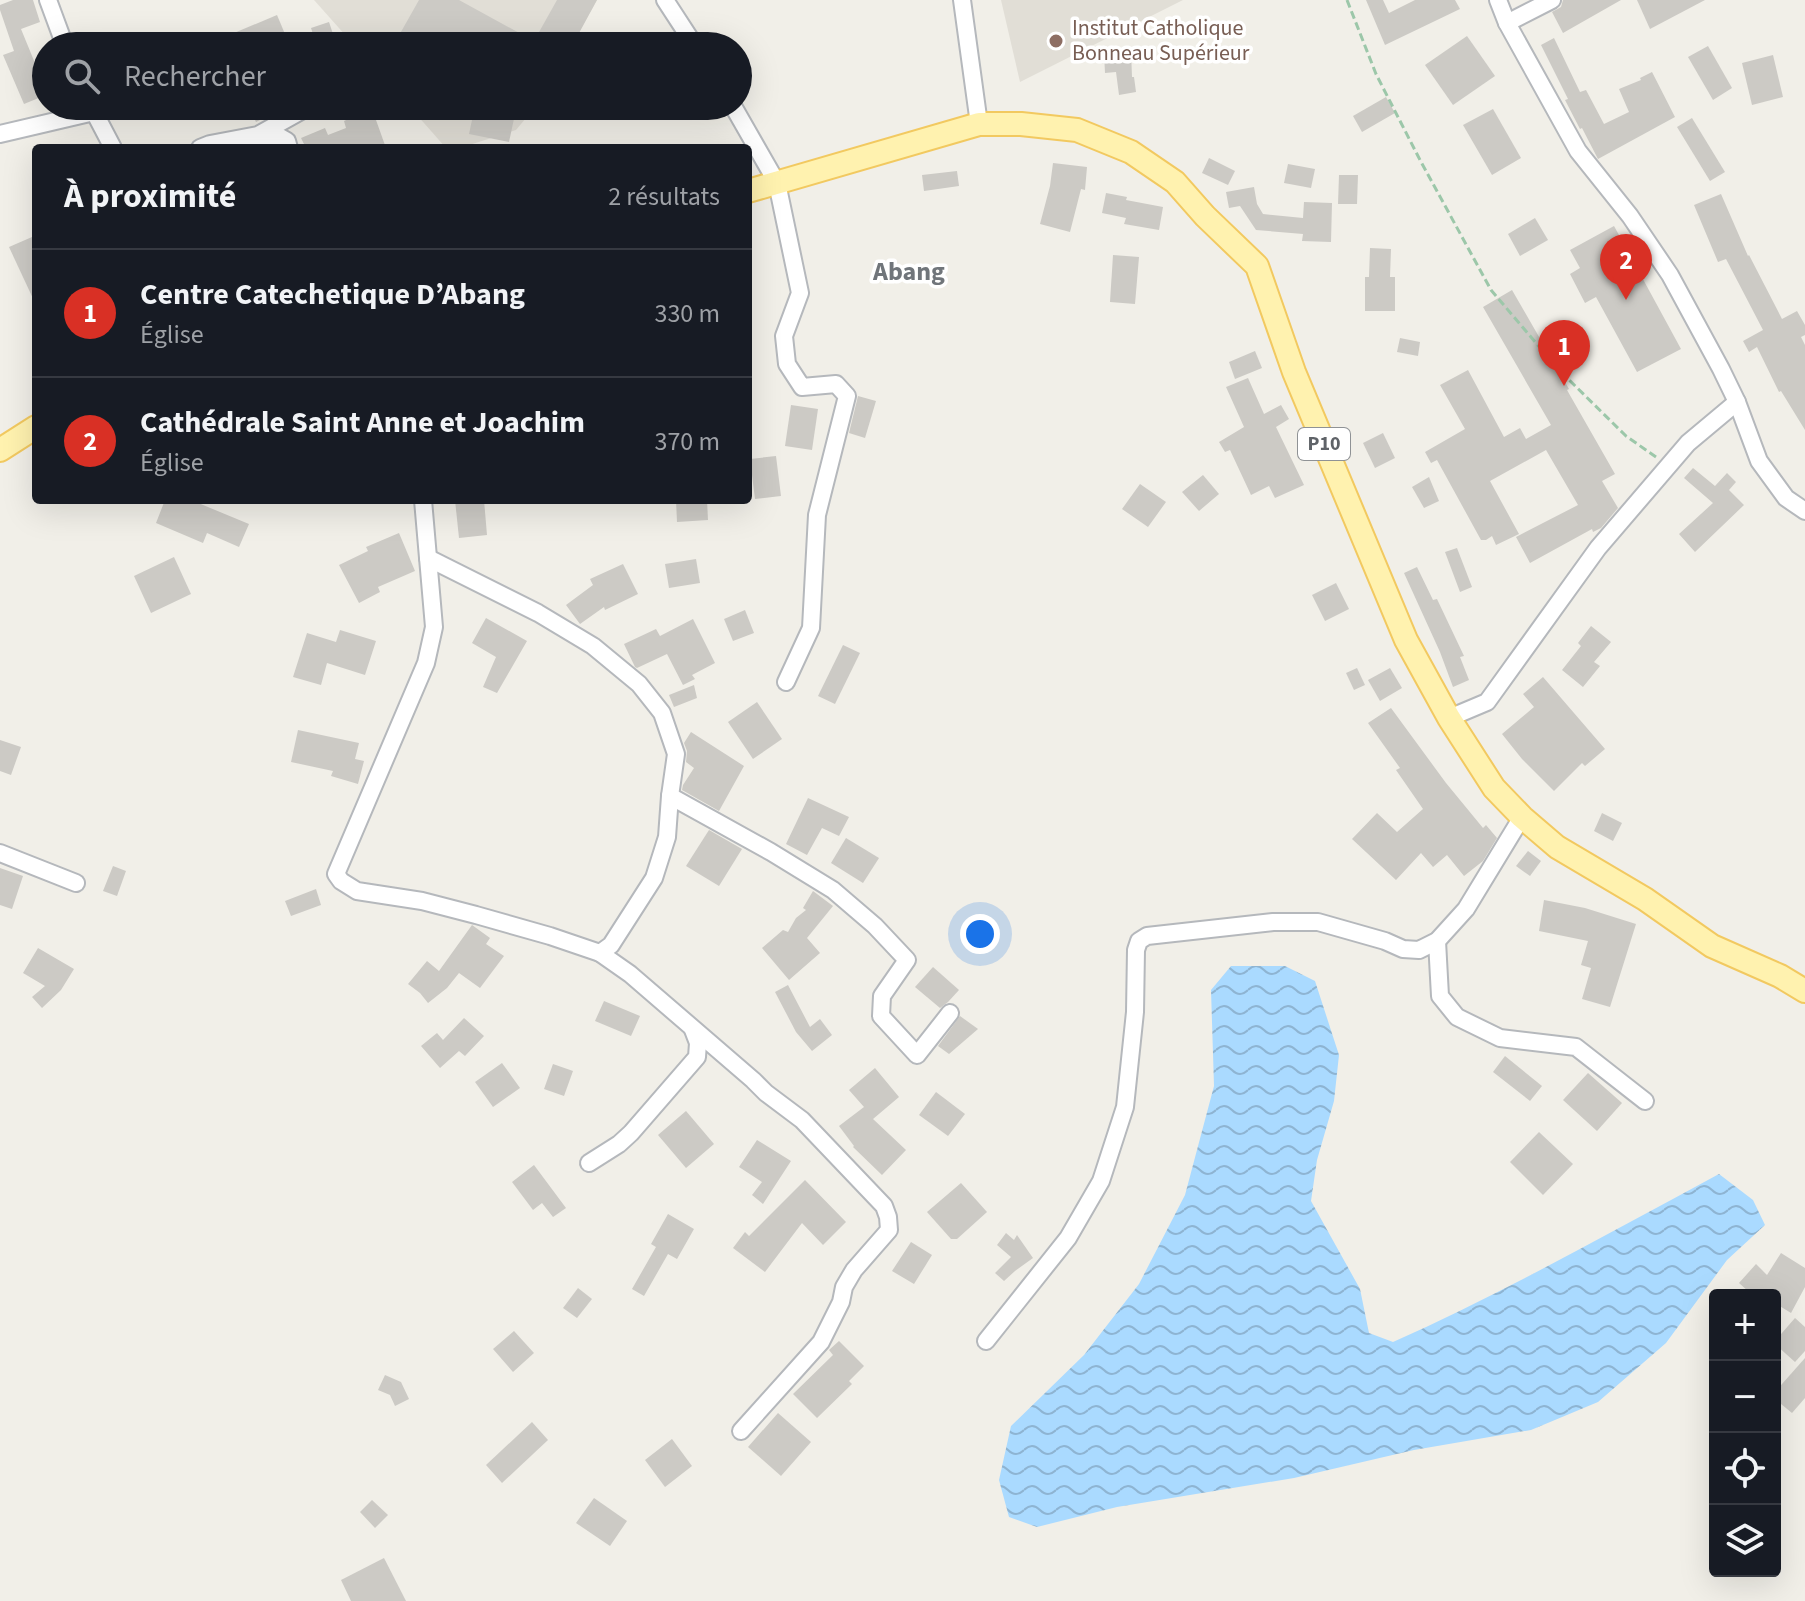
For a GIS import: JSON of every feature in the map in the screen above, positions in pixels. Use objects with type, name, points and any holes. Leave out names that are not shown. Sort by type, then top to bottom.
[{"type":"main road","name":"P10","points":[[752,190],[979,124],[1021,124],[1077,130],[1131,152],[1175,182],[1257,266],[1294,372],[1406,640],[1449,718],[1494,788],[1557,847],[1645,899],[1712,946],[1780,976],[1805,991]]},
{"type":"main road","points":[[0,450],[32,430]]},
{"type":"street","points":[[48,0],[60,32]]},
{"type":"street","points":[[665,0],[686,32]]},
{"type":"street","points":[[962,0],[979,124]]},
{"type":"street","points":[[1498,0],[1507,23],[1578,151],[1630,216],[1670,275],[1737,402],[1759,461],[1786,498],[1805,511]]},
{"type":"street","points":[[1507,23],[1552,0]]},
{"type":"street","points":[[0,134],[52,120]]},
{"type":"street","points":[[99,120],[111,144]]},
{"type":"street","points":[[210,144],[258,135],[285,120]]},
{"type":"street","points":[[741,120],[777,183],[800,293],[784,336],[787,364],[802,387],[836,384],[847,396],[817,515],[811,628],[786,682]]},
{"type":"street","points":[[263,144],[280,137],[288,144]]},
{"type":"street","points":[[1449,718],[1487,702],[1598,548],[1688,443],[1737,402]]},
{"type":"street","points":[[423,504],[434,627],[426,663],[336,874],[357,891],[422,901],[600,953],[630,974],[766,1093],[802,1120],[884,1206],[888,1217],[889,1230],[854,1270],[821,1342],[741,1431]]},
{"type":"street","points":[[428,558],[538,613],[593,646],[639,684],[662,713],[676,754],[667,837],[654,878],[611,945],[600,953]]},
{"type":"street","points":[[670,796],[833,890],[875,926],[907,960],[882,996],[881,1016],[917,1055],[950,1013]]},
{"type":"street","points":[[986,1341],[1068,1238],[1101,1181],[1125,1107],[1139,941],[1147,936],[1273,922],[1318,922],[1403,949],[1419,950],[1437,941],[1466,909],[1522,817]]},
{"type":"street","points":[[0,853],[76,883]]},
{"type":"street","points":[[1437,941],[1440,996],[1457,1017],[1500,1038],[1576,1047],[1645,1101]]},
{"type":"street","points":[[589,1163],[631,1133],[697,1057],[698,1043],[693,1030]]},
{"type":"path","points":[[1347,0],[1376,74],[1491,290],[1559,370],[1626,436],[1668,466]]},
{"type":"shaded area","points":[[314,0],[597,0],[579,32],[343,32]]},
{"type":"shaded area","name":"Institut Catholique Bonneau Supérieur","points":[[1001,0],[1183,0],[1020,82]]},
{"type":"shaded area","points":[[421,120],[524,120],[516,130],[472,144],[442,144]]},
{"type":"water","points":[[1231,966],[1285,966],[1315,981],[1339,1055],[1334,1101],[1317,1160],[1311,1201],[1360,1289],[1369,1333],[1393,1342],[1435,1323],[1719,1174],[1753,1200],[1765,1225],[1727,1260],[1666,1343],[1598,1402],[1531,1430],[1414,1450],[1294,1478],[1117,1507],[1037,1527],[1009,1517],[999,1480],[1011,1426],[1084,1355],[1139,1284],[1185,1195],[1214,1086],[1211,990]]},
{"type":"building","points":[[13,0],[33,0],[40,22],[21,29],[32,56],[32,101],[24,104],[3,55],[14,51],[0,5]]},
{"type":"building","points":[[419,0],[459,0],[518,32],[401,32]]},
{"type":"building","points":[[557,0],[597,0],[580,32],[539,32]]},
{"type":"building","points":[[1366,0],[1383,0],[1389,13],[1415,0],[1455,0],[1460,9],[1385,45]]},
{"type":"building","points":[[1563,0],[1621,0],[1563,33],[1552,12],[1561,7]]},
{"type":"building","points":[[1637,0],[1705,0],[1650,29]]},
{"type":"building","points":[[277,15],[284,32],[236,32]]},
{"type":"building","points":[[329,22],[332,32],[312,32],[311,28]]},
{"type":"building","points":[[1467,36],[1495,76],[1453,105],[1425,65]]},
{"type":"building","points":[[1554,38],[1580,92],[1586,90],[1604,124],[1629,112],[1619,89],[1652,72],[1675,117],[1598,159],[1565,100],[1568,99],[1541,45]]},
{"type":"building","points":[[1708,46],[1732,88],[1713,100],[1688,57]]},
{"type":"building","points":[[1131,51],[1136,92],[1119,95],[1116,72],[1105,73],[1104,53]]},
{"type":"building","points":[[1773,55],[1783,97],[1752,105],[1742,63]]},
{"type":"building","points":[[1386,97],[1395,113],[1362,132],[1353,116]]},
{"type":"building","points":[[1493,109],[1521,158],[1492,175],[1463,125]]},
{"type":"building","points":[[1692,118],[1725,172],[1710,181],[1677,127]]},
{"type":"building","points":[[376,120],[385,144],[304,144],[301,138],[325,128],[328,135],[346,128],[344,121]]},
{"type":"building","points":[[472,120],[514,120],[509,142],[469,134]]},
{"type":"building","points":[[1209,158],[1235,171],[1228,185],[1202,173]]},
{"type":"building","points":[[1053,163],[1087,167],[1085,190],[1081,189],[1070,232],[1040,224]]},
{"type":"building","points":[[1288,164],[1315,169],[1311,188],[1284,183]]},
{"type":"building","points":[[957,171],[959,186],[924,191],[922,175]]},
{"type":"building","points":[[1339,175],[1358,175],[1357,204],[1338,204]]},
{"type":"building","points":[[1254,187],[1257,204],[1263,214],[1303,218],[1304,202],[1332,203],[1331,242],[1302,241],[1303,234],[1256,230],[1240,206],[1229,208],[1226,192]]},
{"type":"building","points":[[1106,193],[1163,207],[1159,230],[1124,224],[1126,218],[1102,213]]},
{"type":"building","points":[[1721,194],[1748,256],[1782,319],[1797,311],[1805,325],[1805,335],[1801,337],[1805,345],[1805,430],[1779,392],[1757,347],[1749,352],[1743,341],[1763,330],[1726,259],[1718,262],[1694,205]]},
{"type":"building","points":[[1535,218],[1548,240],[1520,256],[1508,234]]},
{"type":"building","points":[[1614,226],[1624,244],[1632,239],[1647,265],[1638,270],[1681,349],[1637,372],[1596,297],[1585,303],[1570,274],[1580,268],[1570,250]]},
{"type":"building","points":[[32,237],[32,296],[9,247]]},
{"type":"building","points":[[1370,248],[1391,249],[1390,277],[1395,277],[1395,311],[1365,311],[1365,277],[1369,277]]},
{"type":"building","points":[[1113,255],[1139,257],[1135,304],[1110,302]]},
{"type":"building","points":[[1512,290],[1615,474],[1602,481],[1618,508],[1601,528],[1593,532],[1592,529],[1530,563],[1516,537],[1578,505],[1546,450],[1490,481],[1519,534],[1496,545],[1492,536],[1481,540],[1437,460],[1431,463],[1425,452],[1465,429],[1440,385],[1468,370],[1504,437],[1520,428],[1526,439],[1551,425],[1483,307]]},
{"type":"building","points":[[1400,338],[1420,342],[1418,356],[1397,352]]},
{"type":"building","points":[[1255,351],[1262,368],[1235,379],[1229,362]]},
{"type":"building","points":[[1248,378],[1264,414],[1281,405],[1289,419],[1276,427],[1304,485],[1275,498],[1269,486],[1251,495],[1230,450],[1225,452],[1219,442],[1244,427],[1226,387]]},
{"type":"building","points":[[858,396],[876,401],[865,438],[849,433]]},
{"type":"building","points":[[791,405],[818,409],[812,450],[785,446]]},
{"type":"building","points":[[1383,433],[1395,458],[1375,468],[1363,443]]},
{"type":"building","points":[[776,456],[781,496],[755,499],[752,459]]},
{"type":"building","points":[[1693,468],[1715,486],[1727,473],[1736,482],[1729,490],[1744,505],[1695,552],[1679,534],[1713,503],[1684,478]]},
{"type":"building","points":[[1203,475],[1219,494],[1199,511],[1182,492]]},
{"type":"building","points":[[1429,477],[1439,501],[1424,508],[1412,487]]},
{"type":"building","points":[[1140,484],[1166,502],[1148,527],[1122,509]]},
{"type":"building","points":[[163,504],[201,504],[249,524],[239,547],[207,533],[203,543],[156,523]]},
{"type":"building","points":[[455,504],[484,504],[487,535],[459,538]]},
{"type":"building","points":[[676,504],[707,504],[708,520],[677,522]]},
{"type":"building","points":[[399,533],[415,571],[378,587],[380,592],[359,603],[339,565],[368,551],[366,547]]},
{"type":"building","points":[[1457,548],[1472,587],[1460,592],[1445,552]]},
{"type":"building","points":[[174,557],[191,594],[151,613],[134,576]]},
{"type":"building","points":[[696,559],[700,583],[669,588],[665,564]]},
{"type":"building","points":[[623,564],[638,594],[605,610],[604,607],[580,624],[566,605],[593,585],[590,579]]},
{"type":"building","points":[[1417,567],[1433,600],[1437,599],[1464,656],[1460,657],[1469,680],[1453,687],[1404,573]]},
{"type":"building","points":[[1336,583],[1349,609],[1325,621],[1312,595]]},
{"type":"building","points":[[745,610],[754,633],[733,641],[724,619]]},
{"type":"building","points":[[486,618],[527,641],[497,693],[483,687],[496,657],[472,643]]},
{"type":"building","points":[[693,619],[715,663],[692,675],[695,679],[683,685],[667,654],[635,667],[624,644],[656,629],[660,636]]},
{"type":"building","points":[[1591,626],[1611,642],[1594,662],[1600,666],[1583,687],[1562,670],[1581,646],[1578,643]]},
{"type":"building","points":[[340,630],[376,641],[365,675],[327,663],[321,685],[293,677],[307,633],[336,642]]},
{"type":"building","points":[[843,645],[860,653],[835,704],[818,696]]},
{"type":"building","points":[[1357,668],[1365,685],[1354,690],[1346,673]]},
{"type":"building","points":[[1390,668],[1402,688],[1380,701],[1368,680]]},
{"type":"building","points":[[1543,677],[1605,749],[1585,766],[1582,763],[1554,791],[1502,734],[1534,707],[1523,694]]},
{"type":"building","points":[[694,685],[697,698],[674,707],[669,695]]},
{"type":"building","points":[[757,702],[782,739],[753,759],[728,722]]},
{"type":"building","points":[[1391,708],[1446,783],[1483,828],[1486,825],[1497,838],[1483,861],[1464,876],[1447,855],[1433,867],[1421,853],[1396,880],[1352,839],[1377,813],[1397,832],[1423,809],[1396,770],[1400,768],[1368,723]]},
{"type":"building","points":[[298,730],[359,743],[355,759],[364,761],[358,784],[331,776],[333,771],[291,762]]},
{"type":"building","points":[[691,732],[744,766],[719,811],[682,790],[694,768],[686,762],[684,743]]},
{"type":"building","points":[[0,740],[21,747],[11,775],[0,771]]},
{"type":"building","points":[[808,798],[849,817],[839,836],[822,828],[807,855],[786,844]]},
{"type":"building","points":[[1602,813],[1622,823],[1613,841],[1594,831]]},
{"type":"building","points":[[709,830],[742,849],[719,886],[686,866]]},
{"type":"building","points":[[846,838],[879,858],[863,883],[831,863]]},
{"type":"building","points":[[1528,851],[1541,861],[1530,876],[1516,866]]},
{"type":"building","points":[[113,866],[126,871],[117,896],[103,891]]},
{"type":"building","points":[[0,868],[23,876],[12,909],[0,905]]},
{"type":"building","points":[[316,889],[321,905],[291,916],[285,901]]},
{"type":"building","points":[[813,891],[833,906],[807,938],[820,953],[789,980],[762,948],[783,930],[788,932],[796,918],[806,910],[803,908]]},
{"type":"building","points":[[1544,900],[1585,908],[1636,924],[1610,1007],[1582,999],[1591,968],[1581,965],[1588,941],[1539,931]]},
{"type":"building","points":[[472,925],[490,938],[486,944],[504,956],[480,988],[459,973],[447,988],[428,1003],[408,984],[427,961],[439,971]]},
{"type":"building","points":[[38,948],[74,969],[61,990],[42,1008],[32,997],[45,986],[23,973]]},
{"type":"building","points":[[933,967],[959,990],[940,1008],[915,987]]},
{"type":"building","points":[[788,985],[810,1027],[820,1019],[832,1035],[812,1051],[796,1032],[775,992]]},
{"type":"building","points":[[604,1001],[640,1016],[631,1036],[595,1021]]},
{"type":"building","points":[[960,1016],[978,1029],[949,1054],[938,1046]]},
{"type":"building","points":[[464,1018],[484,1036],[465,1056],[459,1051],[440,1068],[421,1046],[437,1033],[443,1040]]},
{"type":"building","points":[[1505,1056],[1542,1086],[1530,1101],[1493,1072]]},
{"type":"building","points":[[502,1063],[520,1088],[493,1107],[475,1082]]},
{"type":"building","points":[[553,1064],[573,1071],[564,1096],[544,1089]]},
{"type":"building","points":[[875,1068],[899,1097],[873,1119],[906,1150],[882,1175],[853,1147],[839,1126],[864,1107],[849,1090]]},
{"type":"building","points":[[1588,1073],[1622,1103],[1597,1131],[1563,1100]]},
{"type":"building","points":[[936,1092],[965,1114],[948,1136],[919,1115]]},
{"type":"building","points":[[686,1111],[714,1144],[686,1168],[658,1135]]},
{"type":"building","points":[[1539,1132],[1573,1164],[1543,1195],[1510,1162]]},
{"type":"building","points":[[757,1140],[791,1161],[763,1204],[752,1195],[762,1182],[739,1167]]},
{"type":"building","points":[[534,1165],[566,1208],[553,1217],[542,1203],[533,1210],[512,1182]]},
{"type":"building","points":[[805,1180],[846,1222],[823,1245],[802,1223],[765,1272],[733,1248],[745,1232],[749,1236]]},
{"type":"building","points":[[961,1183],[987,1212],[957,1239],[951,1239],[927,1212]]},
{"type":"building","points":[[668,1214],[694,1229],[677,1259],[668,1254],[644,1296],[632,1289],[656,1247],[651,1244]]},
{"type":"building","points":[[1006,1233],[1014,1240],[1017,1235],[1033,1258],[1004,1281],[995,1273],[1011,1257],[997,1245]]},
{"type":"building","points":[[911,1242],[932,1255],[914,1284],[892,1271]]},
{"type":"building","points":[[1781,1253],[1805,1268],[1805,1287],[1791,1313],[1781,1307],[1781,1289],[1746,1289],[1739,1283],[1756,1264],[1767,1275]]},
{"type":"building","points":[[578,1288],[592,1299],[577,1318],[563,1308]]},
{"type":"building","points":[[1795,1318],[1805,1327],[1805,1351],[1795,1362],[1781,1349],[1781,1334]]},
{"type":"building","points":[[514,1331],[534,1353],[513,1372],[493,1349]]},
{"type":"building","points":[[839,1341],[864,1366],[849,1381],[852,1384],[817,1418],[793,1394],[833,1355],[829,1350]]},
{"type":"building","points":[[1805,1358],[1805,1398],[1792,1413],[1781,1404],[1781,1385]]},
{"type":"building","points":[[385,1375],[401,1382],[409,1399],[395,1406],[390,1395],[378,1390]]},
{"type":"building","points":[[778,1413],[811,1442],[781,1476],[748,1447]]},
{"type":"building","points":[[532,1422],[548,1440],[502,1483],[486,1465]]},
{"type":"building","points":[[672,1439],[692,1466],[665,1487],[645,1460]]},
{"type":"building","points":[[594,1498],[627,1521],[610,1546],[576,1523]]},
{"type":"building","points":[[372,1500],[388,1515],[375,1528],[360,1512]]},
{"type":"building","points":[[384,1558],[406,1601],[351,1601],[341,1580]]},
{"type":"place","name":"Institut Catholique Bonneau Supérieur","points":[[1056,41]]},
{"type":"place","name":"Cathédrale Saint Anne et Joachim","points":[[1626,300]]},
{"type":"place","name":"Centre Catechetique D’Abang","points":[[1564,386]]},
{"type":"district","name":"Abang","points":[[909,271]]}]
